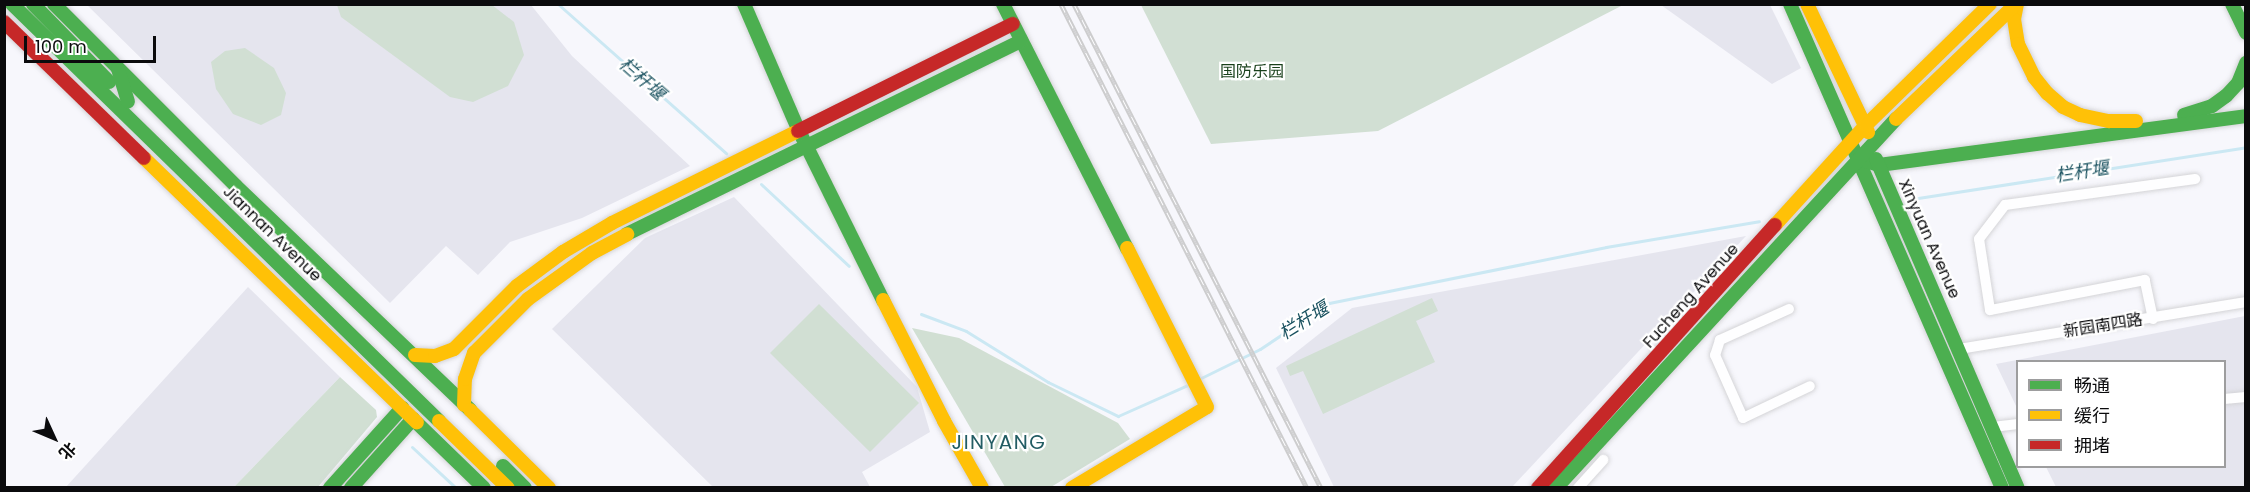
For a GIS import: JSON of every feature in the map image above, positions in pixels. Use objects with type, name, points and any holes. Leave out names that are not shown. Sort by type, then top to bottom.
[{"type":"main road","name":"Jiannan Avenue","points":[[12,4],[508,488]]},
{"type":"main road","name":"Jiannan Avenue","points":[[33,4],[128,101],[525,488]]},
{"type":"main road","points":[[744,4],[798,129],[944,422],[981,488]]},
{"type":"main road","points":[[1003,4],[1207,407],[1072,488]]},
{"type":"main road","name":"Xinyuan Avenue","points":[[1790,4],[1823,84],[1859,159],[2002,488]]},
{"type":"main road","name":"Xinyuan Avenue","points":[[1808,4],[1866,125],[1871,147],[2018,488]]},
{"type":"main road","name":"Fucheng Avenue","points":[[1538,488],[1866,125],[1990,4]]},
{"type":"main road","points":[[2017,4],[2015,31],[2028,68],[2047,93],[2063,107],[2090,117],[2121,122],[2204,116],[2246,116]]},
{"type":"main road","name":"Fucheng Avenue","points":[[1556,488],[1904,111],[2017,4]]},
{"type":"main road","points":[[2232,4],[2246,33]]},
{"type":"main road","points":[[57,6],[236,186],[415,355],[549,488]]},
{"type":"main road","points":[[4,22],[484,488]]},
{"type":"main road","points":[[415,355],[435,356],[454,349],[517,286],[563,252],[612,223],[1013,24]]},
{"type":"main road","points":[[464,405],[465,379],[474,353],[528,299],[555,277],[612,241],[1021,40]]},
{"type":"main road","points":[[1859,159],[1879,165],[2204,116],[2232,90],[2246,63]]},
{"type":"main road","points":[[117,66],[128,101]]},
{"type":"main road","points":[[330,488],[402,408]]},
{"type":"main road","points":[[351,488],[413,419]]},
{"type":"main road","points":[[527,467],[535,488]]},
{"type":"street","points":[[2153,319],[2145,280],[1990,310],[1979,239],[2005,205],[2195,178]]},
{"type":"street","name":"新园南四路","points":[[1959,349],[2246,302]]},
{"type":"street","points":[[1789,309],[1720,340],[1715,355],[1743,418],[1810,386]]},
{"type":"street","points":[[2226,399],[2246,397]]},
{"type":"street","points":[[1993,427],[2016,424]]},
{"type":"street","points":[[1578,488],[1603,460]]},
{"type":"shaded area","points":[[87,5],[531,5],[572,56],[690,166],[582,218],[510,242],[478,275],[446,246],[390,303]]},
{"type":"shaded area","points":[[1661,5],[1770,5],[1801,68],[1772,84]]},
{"type":"shaded area","points":[[734,197],[917,387],[930,432],[862,472],[870,487],[713,487],[552,329],[645,238]]},
{"type":"shaded area","points":[[1746,236],[1512,487],[1334,487],[1276,368],[1352,308]]},
{"type":"shaded area","points":[[248,287],[340,377],[234,487],[65,488]]},
{"type":"shaded area","points":[[2245,316],[2245,487],[2056,487],[2046,468],[2226,468],[2226,360],[2017,360]]},
{"type":"shaded area","points":[[2016,360],[2016,406],[1996,364]]},
{"type":"green space","points":[[337,5],[492,5],[514,22],[524,55],[508,86],[473,102],[450,97],[341,17]]},
{"type":"green space","name":"国防乐园","points":[[1141,5],[1623,5],[1378,131],[1211,144]]},
{"type":"green space","points":[[245,48],[274,68],[286,93],[281,115],[261,125],[233,114],[216,89],[211,62],[225,51]]},
{"type":"green space","points":[[1432,298],[1438,311],[1416,321],[1435,362],[1323,414],[1303,371],[1290,376],[1286,366]]},
{"type":"green space","points":[[819,304],[919,403],[870,452],[770,353]]},
{"type":"green space","points":[[912,328],[959,338],[1118,423],[1130,439],[1051,487],[1005,487]]},
{"type":"green space","points":[[340,377],[376,410],[377,417],[318,487],[234,487]]},
{"type":"waterway","name":"栏杆堰","points":[[558,4],[726,153]]},
{"type":"waterway","name":"栏杆堰","points":[[1918,198],[2246,147]]},
{"type":"waterway","name":"栏杆堰","points":[[761,184],[849,266]]},
{"type":"waterway","name":"栏杆堰","points":[[1199,379],[1260,349],[1329,303],[1606,247],[1759,221]]},
{"type":"waterway","name":"栏杆堰","points":[[921,314],[966,331],[1048,382],[1118,416],[1190,384]]},
{"type":"waterway","points":[[412,447],[456,488]]},
{"type":"railway","points":[[1061,4],[1307,488]]},
{"type":"railway","points":[[1074,4],[1321,488]]},
{"type":"traffic: fast","points":[[12,4],[439,421]]},
{"type":"traffic: fast","points":[[33,4],[109,82]]},
{"type":"traffic: fast","points":[[54,4],[236,186],[470,410]]},
{"type":"traffic: fast","points":[[744,4],[798,129],[883,300]]},
{"type":"traffic: fast","points":[[1003,4],[1127,248]]},
{"type":"traffic: fast","points":[[1790,4],[2002,488]]},
{"type":"traffic: fast","points":[[2232,4],[2246,33]]},
{"type":"traffic: fast","points":[[627,234],[1021,41]]},
{"type":"traffic: fast","points":[[2184,115],[2212,106],[2226,96],[2238,83],[2246,63]]},
{"type":"traffic: fast","points":[[118,69],[128,101]]},
{"type":"traffic: fast","points":[[1859,159],[1879,165],[2246,116]]},
{"type":"traffic: fast","points":[[1556,488],[1896,119]]},
{"type":"traffic: fast","points":[[1876,159],[2018,488]]},
{"type":"traffic: fast","points":[[330,488],[402,408]]},
{"type":"traffic: fast","points":[[351,488],[413,419]]},
{"type":"traffic: fast","points":[[417,423],[484,488]]},
{"type":"traffic: fast","points":[[503,466],[525,488]]},
{"type":"traffic: slow","points":[[1807,4],[1868,132]]},
{"type":"traffic: slow","points":[[1775,225],[1866,125],[1990,4]]},
{"type":"traffic: slow","points":[[1896,119],[2016,4]]},
{"type":"traffic: slow","points":[[2017,4],[2014,19],[2018,44],[2034,77],[2047,93],[2063,107],[2080,115],[2109,121],[2136,121]]},
{"type":"traffic: slow","points":[[415,355],[435,356],[454,349],[517,286],[563,252],[612,223],[798,131]]},
{"type":"traffic: slow","points":[[144,158],[417,423]]},
{"type":"traffic: slow","points":[[464,405],[465,379],[474,353],[528,299],[592,253],[627,234]]},
{"type":"traffic: slow","points":[[1072,488],[1207,407],[1127,248]]},
{"type":"traffic: slow","points":[[883,300],[944,421],[982,488]]},
{"type":"traffic: slow","points":[[470,410],[549,488]]},
{"type":"traffic: slow","points":[[439,421],[508,488]]},
{"type":"traffic: jam","points":[[4,22],[144,158]]},
{"type":"traffic: jam","points":[[798,131],[1013,24]]},
{"type":"traffic: jam","points":[[1538,488],[1775,225]]},
{"type":"district","name":"JINYANG","points":[[999,442]]}]
